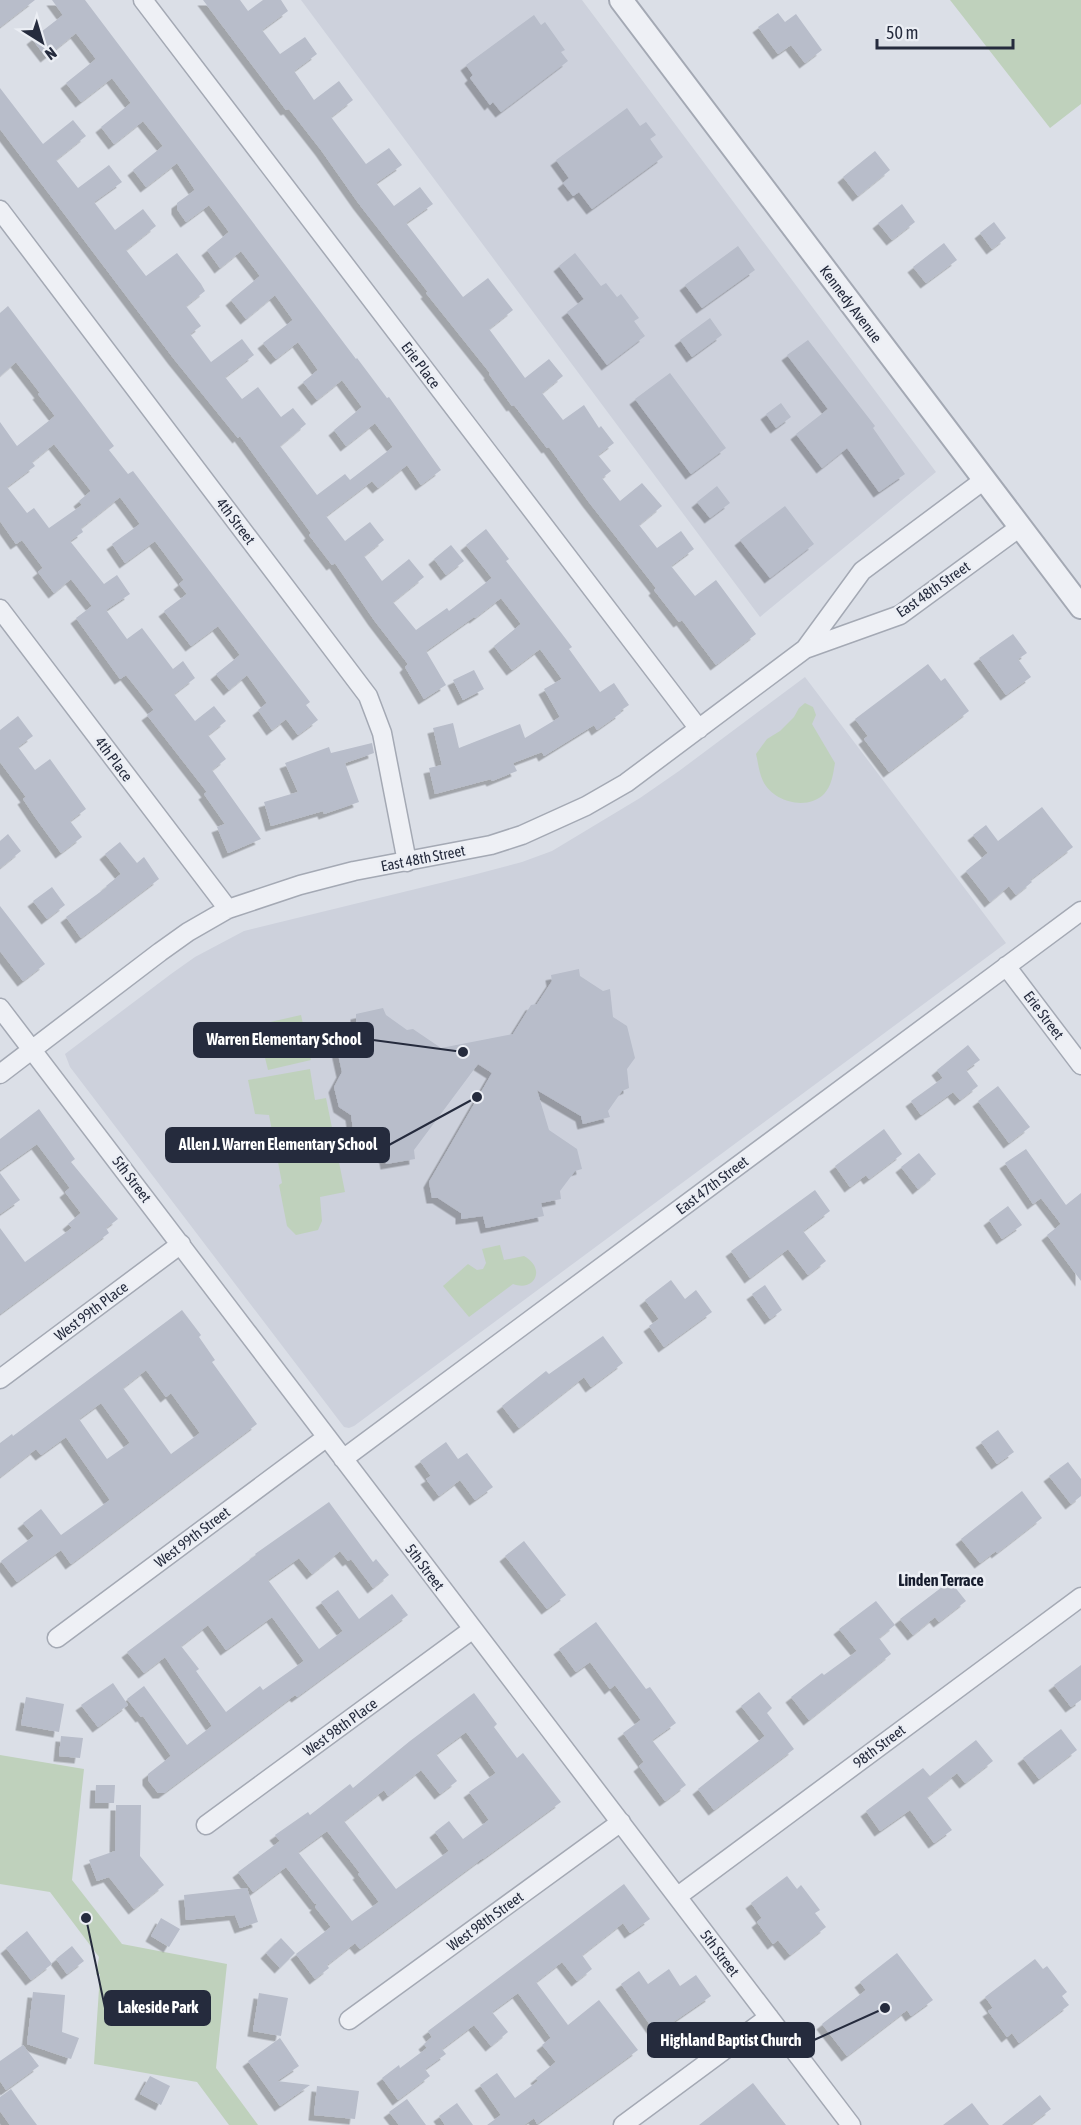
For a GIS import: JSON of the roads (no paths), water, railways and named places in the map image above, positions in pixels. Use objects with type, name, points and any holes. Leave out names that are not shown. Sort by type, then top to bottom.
[{"type":"street","name":"Erie Place","points":[[143,0],[699,729]]},
{"type":"street","name":"Kennedy Avenue","points":[[621,0],[1081,607]]},
{"type":"street","name":"4th Street","points":[[0,210],[368,696],[382,733],[407,862]]},
{"type":"street","name":"East 48th Street","points":[[0,1074],[160,952],[188,932],[228,909],[300,885],[354,871],[491,845],[522,836],[586,806],[626,783],[805,649],[862,571],[984,480]]},
{"type":"street","name":"East 48th Street","points":[[805,649],[900,615],[1020,527]]},
{"type":"street","name":"4th Place","points":[[0,609],[228,909]]},
{"type":"street","name":"East 47th Street","points":[[343,1459],[1081,911]]},
{"type":"street","name":"Erie Street","points":[[1006,966],[1081,1065]]},
{"type":"street","name":"5th Street","points":[[0,1008],[851,2125]]},
{"type":"street","name":"West 99th Place","points":[[0,1379],[181,1244]]},
{"type":"street","name":"West 99th Street","points":[[57,1638],[327,1437]]},
{"type":"street","name":"98th Street","points":[[678,1896],[1081,1597]]},
{"type":"street","name":"West 98th Place","points":[[206,1825],[473,1629]]},
{"type":"street","name":"West 98th Street","points":[[350,2020],[621,1822]]},
{"type":"street","points":[[623,2125],[769,2017]]},
{"type":"place","name":"Warren Elementary School","points":[[463,1052]]},
{"type":"place","name":"Allen J. Warren Elementary School","points":[[477,1097]]},
{"type":"place","name":"Lakeside Park","points":[[86,1918]]},
{"type":"place","name":"Highland Baptist Church","points":[[885,2008]]},
{"type":"district","name":"Linden Terrace","points":[[941,1580]]}]
